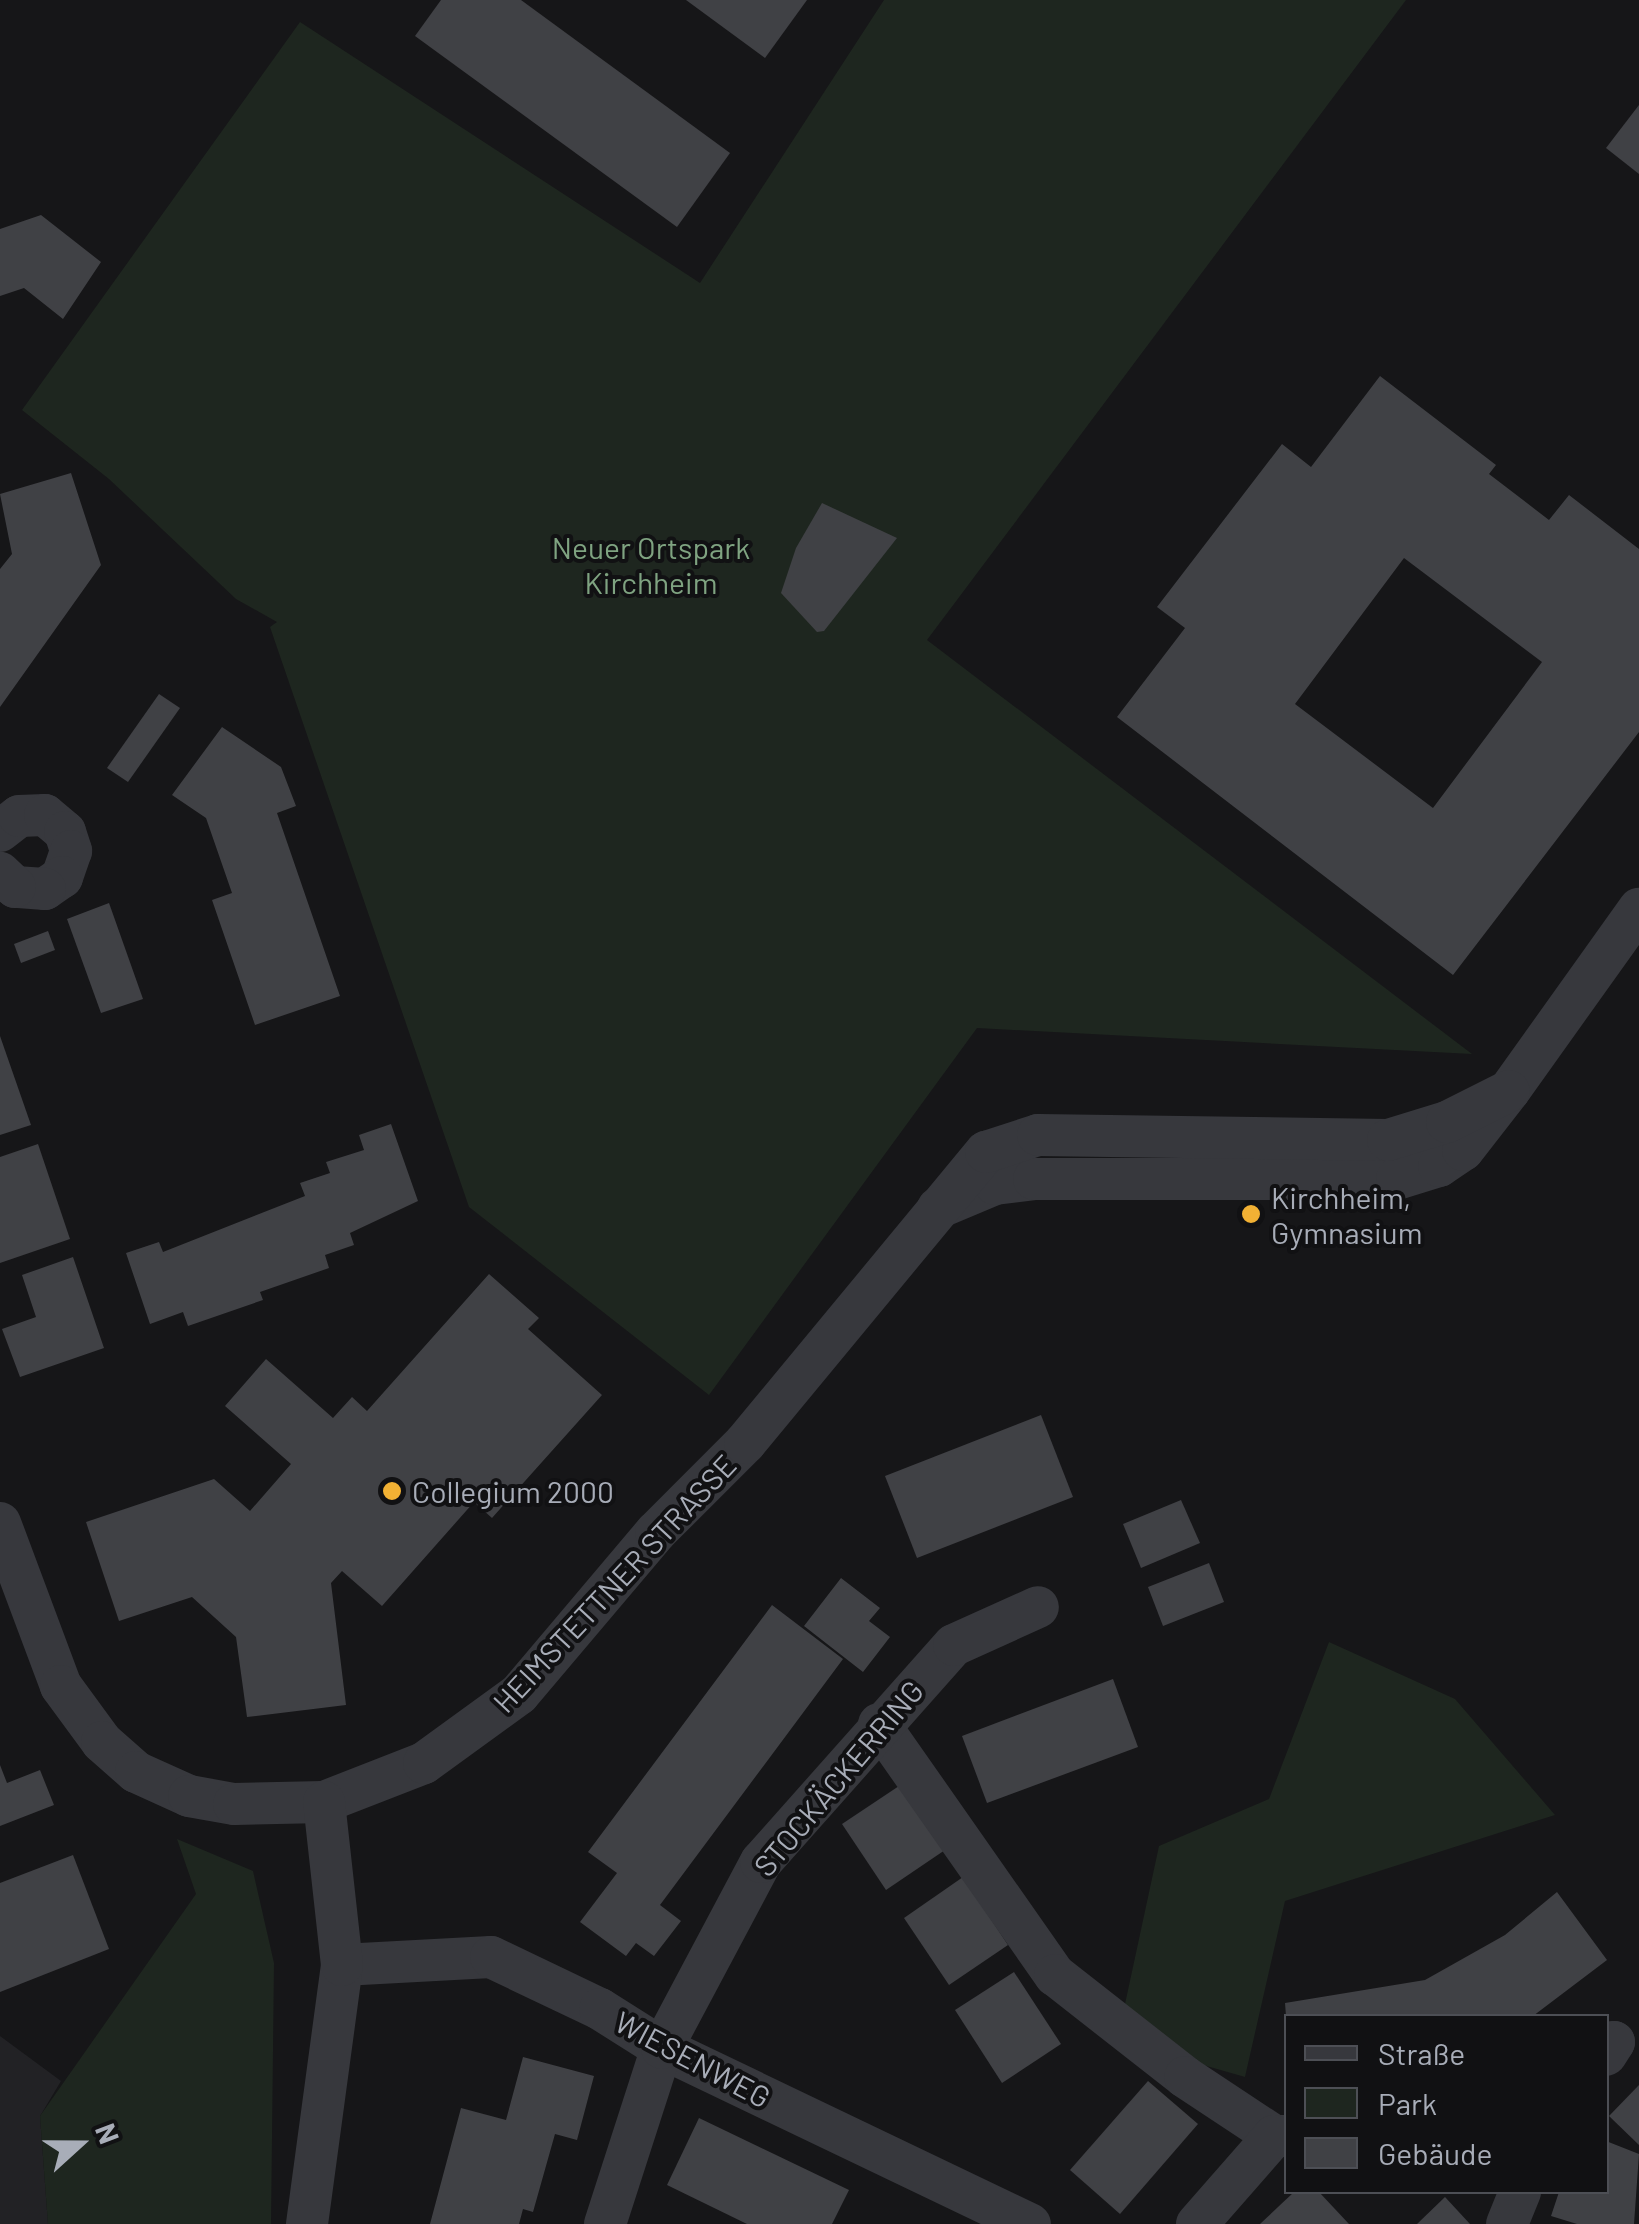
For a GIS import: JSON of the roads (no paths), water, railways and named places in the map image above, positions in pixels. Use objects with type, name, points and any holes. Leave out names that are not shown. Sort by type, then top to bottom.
[{"type":"street","points":[[0,831],[32,813],[56,822],[70,841],[62,877],[44,889],[5,889]]},
{"type":"street","name":"HEIMSTETTNER STRASSE","points":[[324,1802],[424,1763],[519,1694],[656,1532],[745,1443],[936,1208],[995,1184],[1061,1176],[1397,1179],[1439,1166],[1463,1150],[1510,1091],[1639,910]]},
{"type":"street","points":[[0,1522],[61,1686],[102,1742],[136,1772],[190,1796],[234,1804],[324,1802],[342,1965],[307,2224]]},
{"type":"street","name":"STOCKÄCKERRING","points":[[605,2224],[662,2048],[761,1862],[879,1724],[954,1645],[1038,1607]]},
{"type":"street","points":[[879,1724],[1056,1975],[1185,2077],[1280,2136],[1197,2224]]},
{"type":"street","name":"WIESENWEG","points":[[342,1965],[491,1956],[600,2009],[662,2048],[1030,2224]]},
{"type":"place","name":"Kirchheim, Gymnasium","points":[[1251,1214]]},
{"type":"place","name":"Collegium 2000","points":[[392,1491]]},
{"type":"park label","name":"Neuer Ortspark Kirchheim","points":[[651,564]]}]
